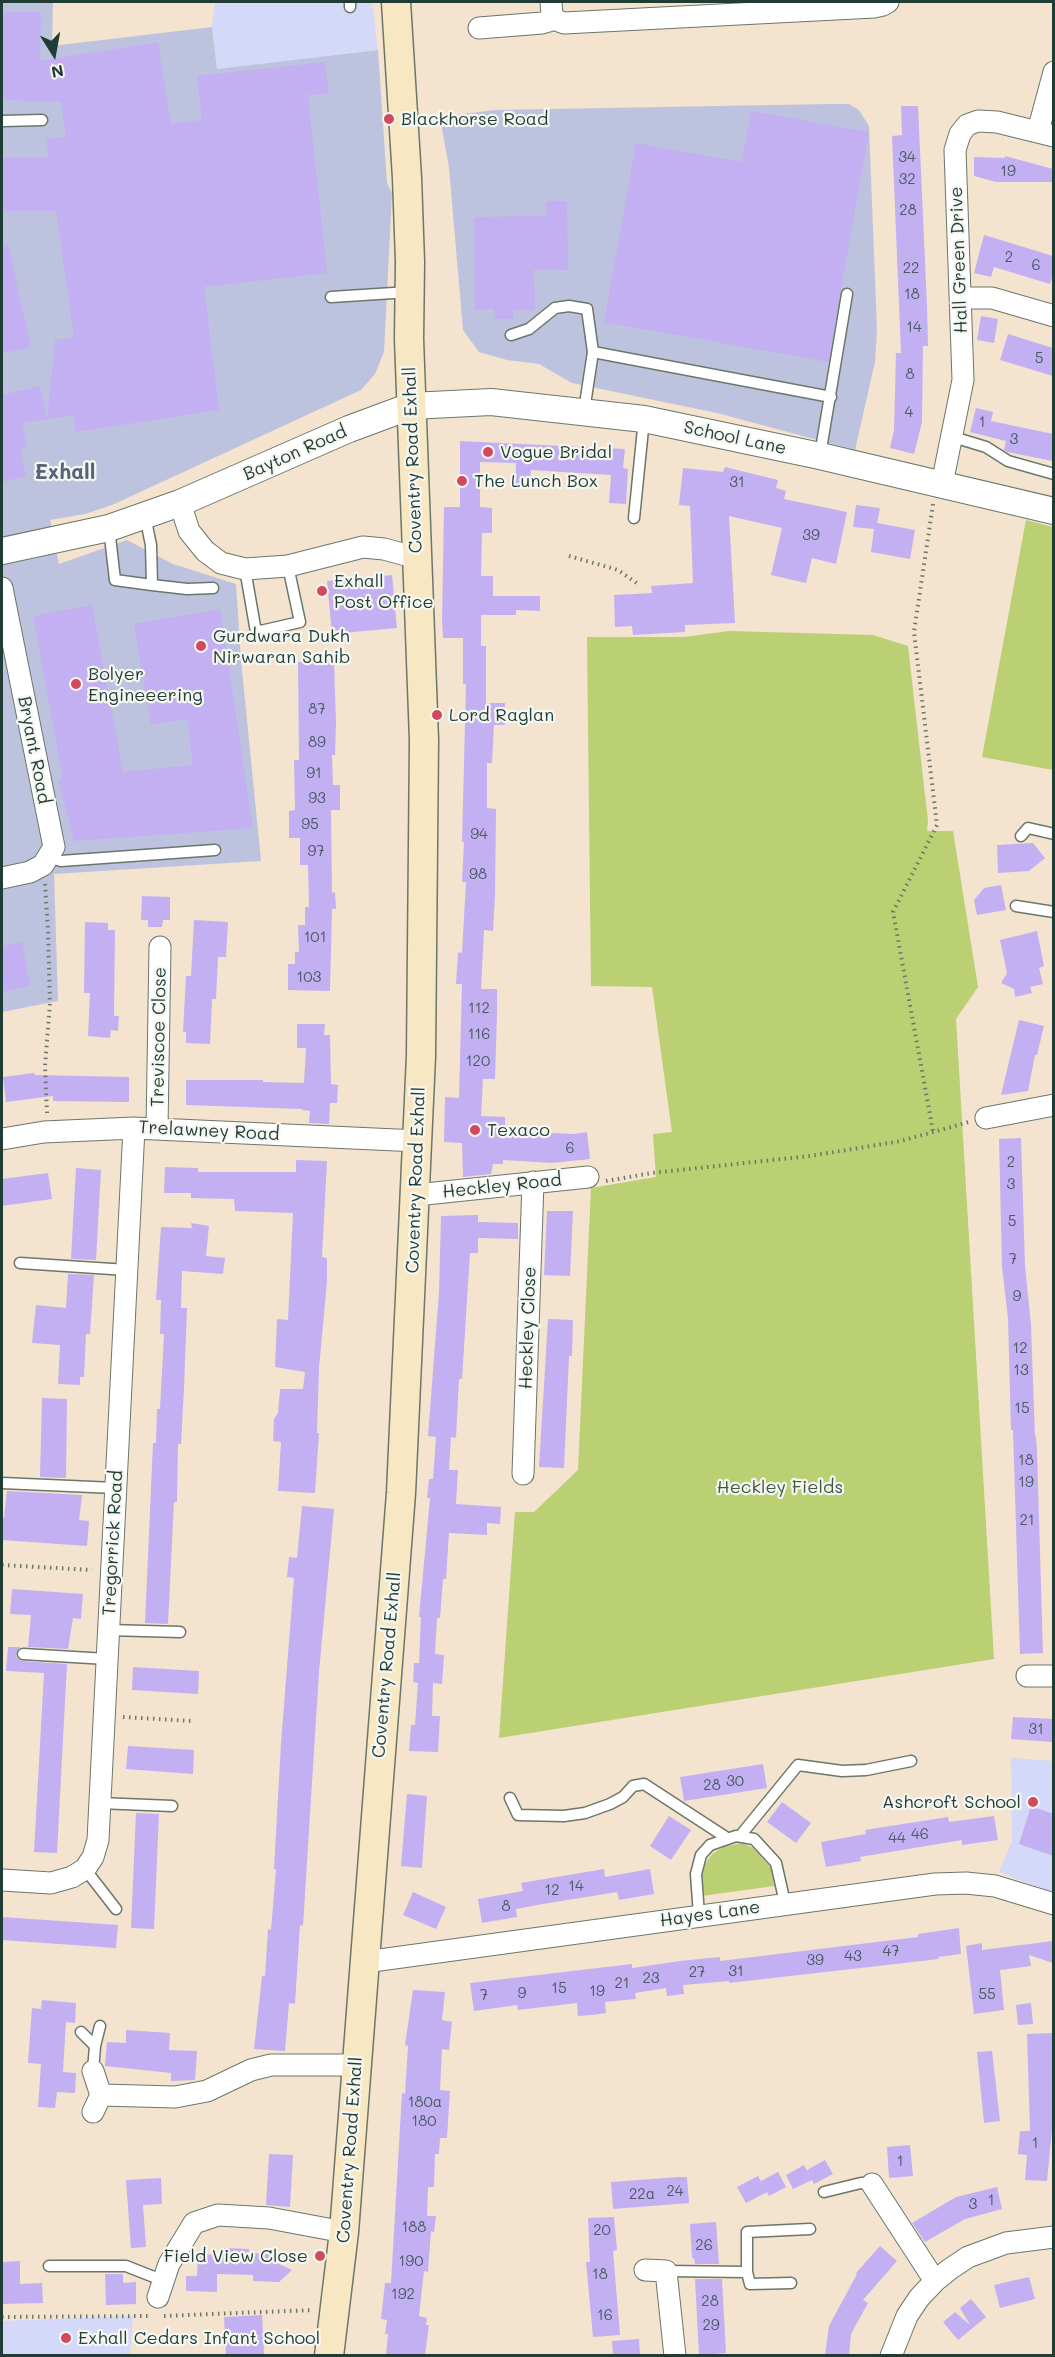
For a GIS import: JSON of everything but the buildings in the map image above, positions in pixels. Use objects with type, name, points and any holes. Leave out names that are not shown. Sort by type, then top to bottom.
[{"type":"main road","name":"Coventry Road Exhall","points":[[329,2355],[344,2232],[401,1493],[418,1142],[423,954],[424,740],[411,406],[407,178],[396,2]]},
{"type":"street","points":[[551,8],[556,20],[564,23],[726,8],[874,7],[888,2]]},
{"type":"street","points":[[479,28],[542,23],[549,21],[551,8]]},
{"type":"street","points":[[1046,133],[1053,72]]},
{"type":"street","name":"Hall Green Drive","points":[[939,484],[952,437],[963,380],[955,150],[960,134],[967,125],[978,121],[997,122],[1046,133]]},
{"type":"street","points":[[961,298],[992,298],[1053,316]]},
{"type":"street","name":"School Lane","points":[[411,406],[491,402],[644,419],[820,456],[1053,512]]},
{"type":"street","name":"Bayton Road","points":[[2,551],[109,528],[145,516],[349,429],[411,406]]},
{"type":"street","points":[[180,503],[189,531],[205,551],[221,563],[245,569],[288,566],[363,547],[384,549],[417,558]]},
{"type":"street","name":"Bryant Road","points":[[2,588],[54,847],[46,861]]},
{"type":"street","points":[[2,878],[30,872],[46,861]]},
{"type":"street","name":"Treviscoe Close","points":[[157,1128],[160,947]]},
{"type":"street","points":[[986,1118],[1053,1105]]},
{"type":"street","name":"Tregorrick Road","points":[[85,1869],[93,1857],[98,1840],[134,1128]]},
{"type":"street","name":"Trelawney Road","points":[[2,1138],[44,1132],[157,1128],[418,1142]]},
{"type":"street","name":"Heckley Road","points":[[416,1195],[588,1177]]},
{"type":"street","name":"Heckley Close","points":[[523,1474],[533,1182]]},
{"type":"street","points":[[1027,1676],[1053,1676]]},
{"type":"street","points":[[2,1880],[51,1883],[72,1877],[85,1869]]},
{"type":"street","name":"Hayes Lane","points":[[365,1962],[935,1884],[966,1883],[995,1886],[1053,1904]]},
{"type":"street","points":[[93,2071],[97,2103],[175,2097],[207,2091],[251,2070],[271,2065],[357,2065]]},
{"type":"street","points":[[872,2184],[935,2281]]},
{"type":"street","points":[[161,2289],[170,2264],[194,2223],[218,2215],[269,2218],[344,2232]]},
{"type":"street","points":[[891,2355],[907,2316],[919,2298],[935,2281],[968,2257],[988,2248],[1026,2239],[1053,2237]]},
{"type":"street","points":[[645,2270],[666,2271],[675,2355]]},
{"type":"lane","points":[[2,121],[42,120]]},
{"type":"lane","points":[[331,297],[410,292]]},
{"type":"lane","points":[[820,456],[847,294]]},
{"type":"lane","points":[[511,335],[529,329],[555,308],[569,306],[587,309],[593,352],[584,411]]},
{"type":"lane","points":[[593,352],[831,397]]},
{"type":"lane","points":[[634,518],[644,419]]},
{"type":"lane","points":[[952,437],[986,447],[1008,461],[1053,474]]},
{"type":"lane","points":[[145,516],[151,545],[152,585]]},
{"type":"lane","points":[[109,528],[115,580],[187,589],[213,588]]},
{"type":"lane","points":[[245,569],[255,632],[300,622],[288,566]]},
{"type":"lane","points":[[1021,836],[1028,828],[1053,834]]},
{"type":"lane","points":[[46,861],[215,850]]},
{"type":"lane","points":[[1016,906],[1053,912]]},
{"type":"lane","points":[[20,1263],[126,1270]]},
{"type":"lane","points":[[2,1483],[116,1488]]},
{"type":"lane","points":[[108,1630],[180,1632]]},
{"type":"lane","points":[[23,1654],[106,1659]]},
{"type":"lane","points":[[740,1836],[798,1765],[842,1771],[866,1770],[911,1761]]},
{"type":"lane","points":[[510,1798],[518,1815],[585,1814],[623,1797],[633,1786],[644,1784],[727,1838]]},
{"type":"lane","points":[[99,1803],[172,1806]]},
{"type":"lane","points":[[699,1915],[696,1886],[697,1864],[701,1855],[710,1845],[727,1838],[740,1836],[754,1839],[776,1863],[785,1904]]},
{"type":"lane","points":[[85,1869],[116,1909]]},
{"type":"lane","points":[[93,2071],[95,2046],[100,2026]]},
{"type":"lane","points":[[81,2032],[95,2046]]},
{"type":"lane","points":[[824,2192],[861,2183],[872,2184]]},
{"type":"lane","points":[[791,2283],[750,2284],[747,2272],[747,2232],[810,2229]]},
{"type":"lane","points":[[49,2266],[126,2266],[161,2289]]},
{"type":"lane","points":[[666,2271],[747,2272]]},
{"type":"path","points":[[933,1131],[892,912],[937,825],[914,632],[939,484]]},
{"type":"path","points":[[569,556],[618,570],[638,584]]},
{"type":"path","points":[[44,1132],[47,1114],[45,1066],[50,1003],[46,861]]},
{"type":"path","points":[[588,1177],[593,1183],[651,1173],[810,1156],[901,1141],[986,1118]]},
{"type":"path","points":[[2,1565],[111,1571]]},
{"type":"path","points":[[104,1716],[192,1721]]},
{"type":"shaded area","points":[[2,2],[53,2],[52,46],[212,27],[217,69],[378,50],[387,183],[392,193],[384,352],[375,374],[361,390],[112,505],[85,514],[50,520],[59,564],[127,540],[173,564],[236,584],[241,660],[261,861],[54,874],[58,1001],[2,1012]]},
{"type":"shaded area","points":[[215,2],[372,2],[378,50],[217,69],[212,27]]},
{"type":"shaded area","points":[[849,104],[859,110],[869,126],[877,330],[875,362],[855,450],[717,413],[572,383],[539,364],[507,360],[479,352],[463,330],[449,168],[440,117],[494,110]]},
{"type":"shaded area","name":"Ashcroft School","points":[[1011,1758],[1053,1761],[1053,1893],[999,1872],[1012,1842]]},
{"type":"shaded area","name":"Exhall Cedars Infant School","points":[[133,2316],[130,2355],[2,2355],[2,2321]]},
{"type":"green space","points":[[1026,520],[1053,527],[1053,770],[982,757]]},
{"type":"green space","name":"Heckley Fields","points":[[729,631],[873,635],[908,646],[928,821],[927,831],[953,831],[978,987],[956,1019],[994,1659],[499,1738],[515,1512],[534,1512],[578,1470],[591,1188],[656,1177],[653,1134],[672,1132],[652,987],[591,986],[587,637],[684,637]]},
{"type":"green space","points":[[742,1843],[753,1848],[771,1868],[774,1886],[702,1896],[702,1869],[712,1854],[723,1847]]},
{"type":"place","name":"Blackhorse Road","points":[[389,119]]},
{"type":"place","name":"Vogue Bridal","points":[[488,452]]},
{"type":"place","name":"The Lunch Box","points":[[462,481]]},
{"type":"place","name":"Exhall Post Office","points":[[322,591]]},
{"type":"place","name":"Gurdwara Dukh Nirwaran Sahib","points":[[201,646]]},
{"type":"place","name":"Bolyer Engineeering","points":[[76,684]]},
{"type":"place","name":"Lord Raglan","points":[[437,715]]},
{"type":"place","name":"Texaco","points":[[475,1130]]},
{"type":"place","name":"Ashcroft School","points":[[1033,1802]]},
{"type":"place","name":"Field View Close","points":[[320,2256]]},
{"type":"place","name":"Exhall Cedars Infant School","points":[[66,2338]]},
{"type":"district","name":"Exhall","points":[[65,473]]}]
